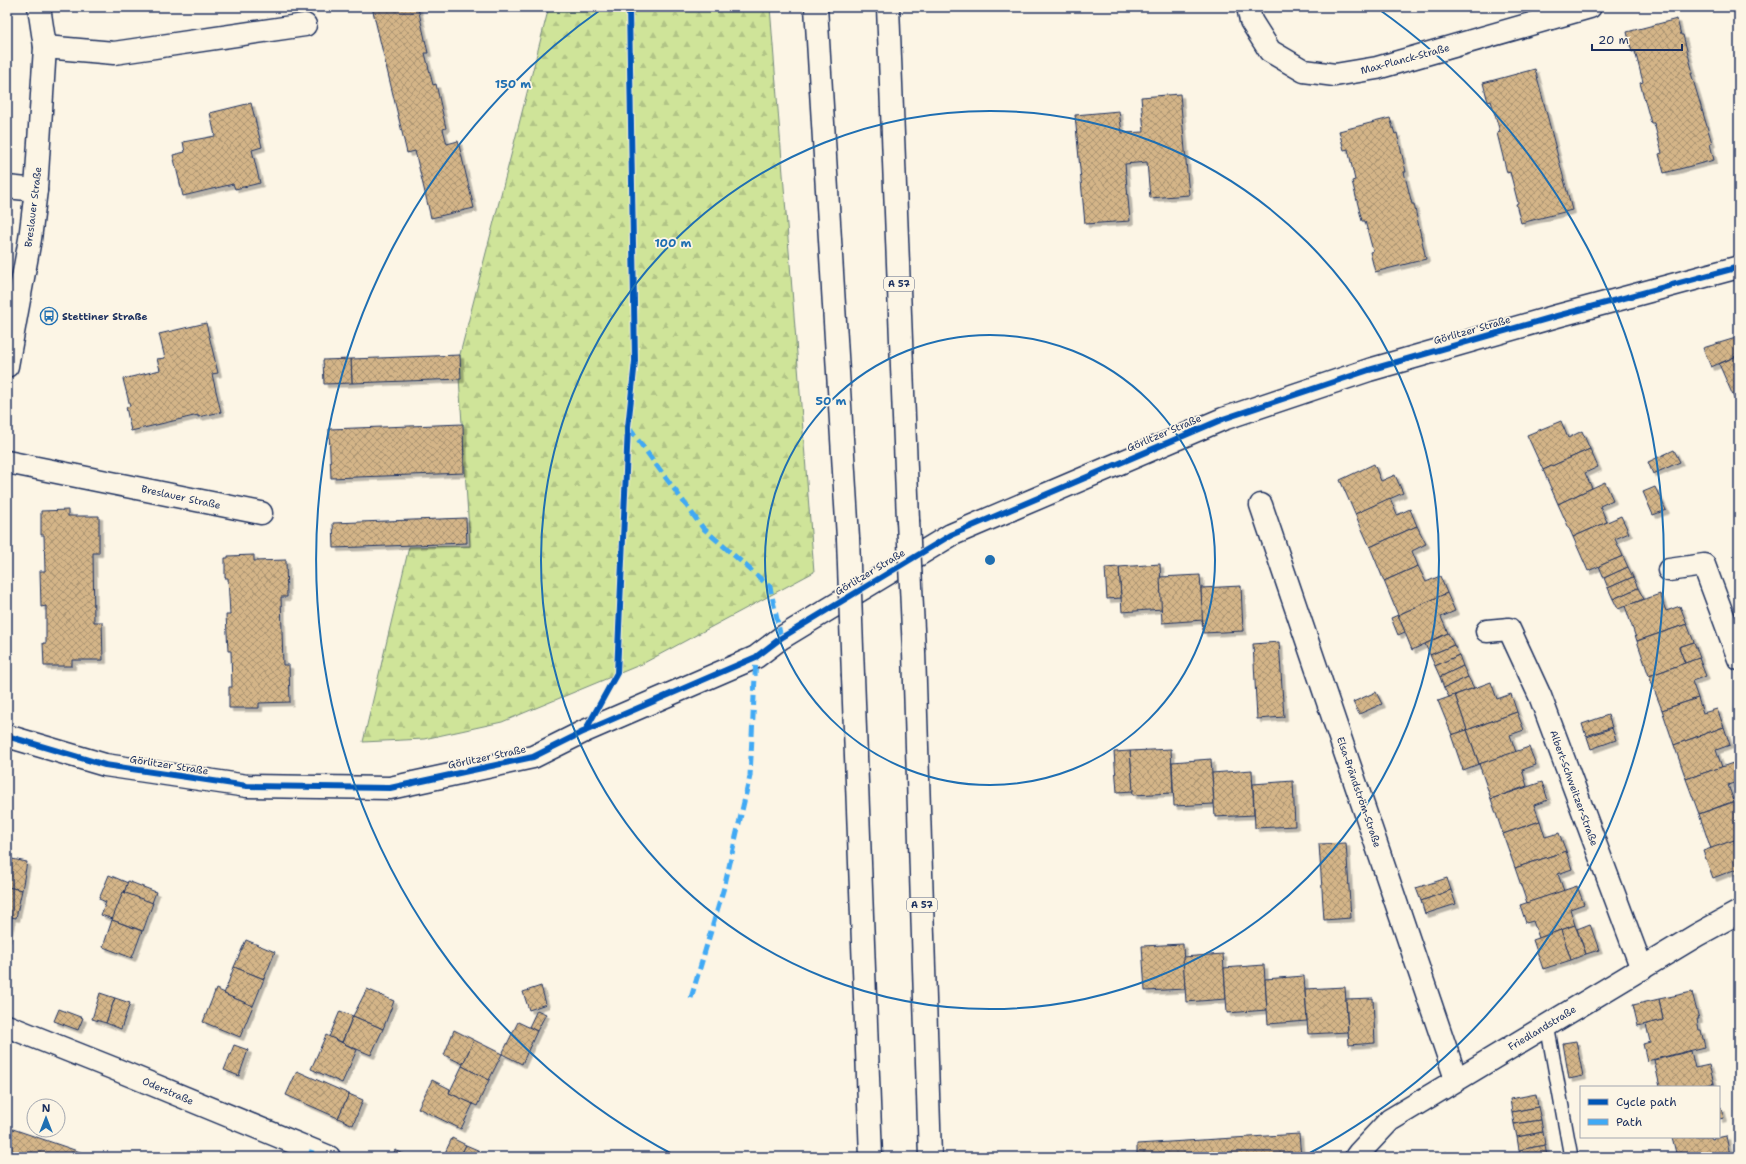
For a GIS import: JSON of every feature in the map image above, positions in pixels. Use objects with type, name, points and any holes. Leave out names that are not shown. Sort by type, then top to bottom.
[{"type":"main road","name":"Breslauer Straße","points":[[7,366],[30,239],[36,190],[45,47],[39,7]]},
{"type":"main road","points":[[816,7],[848,538],[871,1157]]},
{"type":"main road","name":"A 57","points":[[888,7],[914,652],[930,1157]]},
{"type":"main road","name":"Max-Planck-Straße","points":[[1248,7],[1251,21],[1270,51],[1304,71],[1335,75],[1377,68],[1590,7]]},
{"type":"main road","points":[[45,47],[114,53],[305,25]]},
{"type":"main road","points":[[7,187],[36,190]]},
{"type":"main road","name":"Görlitzer Straße","points":[[7,736],[105,765],[247,786],[390,788],[533,757],[585,732],[756,657],[781,638],[951,535],[1224,419],[1369,370],[1557,316],[1739,267]]},
{"type":"main road","name":"Breslauer Straße","points":[[7,462],[262,513]]},
{"type":"main road","name":"Elsa-Brändström-Straße","points":[[1261,505],[1456,1079]]},
{"type":"main road","points":[[1669,570],[1704,565],[1739,659]]},
{"type":"main road","name":"Albert-Schweitzer-Straße","points":[[1487,631],[1509,629],[1540,696],[1642,969]]},
{"type":"main road","name":"Friedlandstraße","points":[[1356,1157],[1390,1120],[1697,935],[1739,912]]},
{"type":"main road","name":"Oderstraße","points":[[7,1026],[329,1157]]},
{"type":"lane","points":[[1546,1025],[1571,1157]]},
{"type":"green space","points":[[549,7],[770,7],[814,572],[642,664],[502,722],[424,739],[363,742],[409,547],[470,546],[458,362]]},
{"type":"building","points":[[372,7],[418,8],[428,53],[425,53],[433,85],[436,84],[446,128],[443,129],[447,144],[458,141],[474,208],[431,218],[415,151],[407,153]]},
{"type":"building","points":[[1677,19],[1681,35],[1683,35],[1693,73],[1691,73],[1712,143],[1710,144],[1714,160],[1664,173],[1659,154],[1662,153],[1654,123],[1651,123],[1640,83],[1643,82],[1635,51],[1632,52],[1627,32]]},
{"type":"building","points":[[1535,69],[1572,210],[1521,223],[1516,204],[1518,203],[1510,172],[1507,173],[1497,133],[1500,132],[1491,101],[1488,102],[1483,83]]},
{"type":"building","points":[[1180,94],[1189,195],[1150,198],[1147,162],[1125,164],[1130,221],[1085,224],[1075,115],[1119,111],[1122,133],[1144,132],[1141,97]]},
{"type":"building","points":[[251,103],[262,147],[252,150],[260,183],[235,189],[233,184],[183,196],[173,155],[185,152],[183,142],[215,136],[210,113]]},
{"type":"building","points":[[1390,118],[1395,134],[1397,133],[1406,172],[1404,172],[1412,204],[1414,204],[1426,259],[1375,272],[1370,252],[1373,251],[1365,221],[1362,221],[1352,181],[1355,180],[1348,149],[1344,150],[1339,131]]},
{"type":"building","points":[[206,323],[218,373],[212,374],[221,412],[198,417],[198,415],[131,431],[126,407],[130,406],[123,379],[160,370],[157,359],[165,358],[159,334]]},
{"type":"building","points":[[1739,337],[1739,355],[1711,367],[1703,348]]},
{"type":"building","points":[[460,355],[461,379],[352,383],[351,359]]},
{"type":"building","points":[[1739,355],[1739,395],[1734,398],[1719,364]]},
{"type":"building","points":[[351,359],[352,383],[324,384],[323,360]]},
{"type":"building","points":[[1739,395],[1739,409],[1734,398]]},
{"type":"building","points":[[1561,421],[1568,438],[1582,431],[1590,449],[1543,470],[1527,435]]},
{"type":"building","points":[[463,424],[464,473],[331,478],[329,429]]},
{"type":"building","points":[[1590,449],[1598,467],[1585,473],[1592,488],[1558,504],[1543,470]]},
{"type":"building","points":[[1674,450],[1680,462],[1653,474],[1648,462]]},
{"type":"building","points":[[1374,464],[1381,481],[1395,475],[1403,493],[1355,514],[1340,480]]},
{"type":"building","points":[[1605,482],[1613,500],[1600,506],[1607,522],[1573,537],[1558,504]]},
{"type":"building","points":[[1655,487],[1666,510],[1653,515],[1643,492]]},
{"type":"building","points":[[1390,498],[1397,515],[1410,509],[1417,526],[1370,547],[1355,514]]},
{"type":"building","points":[[68,510],[68,516],[99,516],[99,553],[93,553],[94,622],[102,622],[103,660],[72,660],[72,666],[44,666],[43,643],[46,643],[46,606],[41,607],[40,571],[45,571],[44,535],[41,535],[41,511]]},
{"type":"building","points":[[1621,516],[1629,533],[1615,539],[1623,556],[1588,571],[1573,537]]},
{"type":"building","points":[[466,518],[467,543],[334,548],[333,523]]},
{"type":"building","points":[[1417,526],[1426,544],[1412,551],[1418,566],[1384,581],[1370,547]]},
{"type":"building","points":[[254,555],[254,561],[286,560],[287,597],[281,597],[283,665],[289,665],[290,702],[259,703],[259,708],[229,708],[229,687],[232,687],[231,651],[228,651],[226,615],[230,615],[228,578],[225,578],[225,558],[228,558],[228,556]]},
{"type":"building","points":[[1623,556],[1628,567],[1604,578],[1599,566]]},
{"type":"building","points":[[1160,564],[1162,609],[1122,612],[1119,567]]},
{"type":"building","points":[[1418,566],[1426,582],[1440,576],[1447,593],[1398,615],[1384,581]]},
{"type":"building","points":[[1119,567],[1121,598],[1107,599],[1105,568]]},
{"type":"building","points":[[1628,567],[1633,577],[1608,588],[1604,578]]},
{"type":"building","points":[[1200,575],[1203,620],[1162,623],[1160,577]]},
{"type":"building","points":[[1633,577],[1638,588],[1613,599],[1608,588]]},
{"type":"building","points":[[1241,586],[1243,631],[1203,633],[1201,588]]},
{"type":"building","points":[[1638,588],[1644,599],[1618,609],[1613,599]]},
{"type":"building","points":[[1447,593],[1455,611],[1441,617],[1448,633],[1412,650],[1398,615]]},
{"type":"building","points":[[1660,594],[1666,611],[1680,606],[1687,624],[1637,641],[1625,606]]},
{"type":"building","points":[[1398,615],[1405,632],[1398,635],[1391,618]]},
{"type":"building","points":[[1687,624],[1694,642],[1679,647],[1685,663],[1649,676],[1637,641]]},
{"type":"building","points":[[1448,633],[1454,645],[1430,655],[1425,644]]},
{"type":"building","points":[[1279,642],[1284,717],[1257,719],[1253,644]]},
{"type":"building","points":[[1694,642],[1700,658],[1685,663],[1679,647]]},
{"type":"building","points":[[1454,645],[1459,655],[1435,666],[1430,655]]},
{"type":"building","points":[[1459,655],[1463,666],[1440,677],[1435,666]]},
{"type":"building","points":[[1699,658],[1706,676],[1692,681],[1698,698],[1662,710],[1649,676]]},
{"type":"building","points":[[1463,666],[1468,677],[1444,688],[1440,677]]},
{"type":"building","points":[[1468,677],[1474,688],[1449,697],[1444,688]]},
{"type":"building","points":[[1491,682],[1497,699],[1511,694],[1517,712],[1467,730],[1455,695]]},
{"type":"building","points":[[1376,692],[1382,704],[1359,714],[1353,702]]},
{"type":"building","points":[[1455,695],[1467,730],[1452,735],[1438,701]]},
{"type":"building","points":[[1698,698],[1703,713],[1717,709],[1724,727],[1674,745],[1662,710]]},
{"type":"building","points":[[1517,712],[1524,730],[1510,735],[1516,752],[1479,764],[1467,730]]},
{"type":"building","points":[[1608,715],[1612,727],[1586,736],[1582,724]]},
{"type":"building","points":[[1724,727],[1730,745],[1716,750],[1722,767],[1686,779],[1674,745]]},
{"type":"building","points":[[1612,728],[1616,740],[1591,749],[1587,737]]},
{"type":"building","points":[[1467,730],[1479,764],[1463,770],[1451,735]]},
{"type":"building","points":[[1529,747],[1536,765],[1522,770],[1527,786],[1491,799],[1479,764]]},
{"type":"building","points":[[1171,749],[1173,793],[1133,795],[1130,751]]},
{"type":"building","points":[[1130,751],[1133,791],[1117,792],[1114,752]]},
{"type":"building","points":[[1211,759],[1214,804],[1174,806],[1172,762]]},
{"type":"building","points":[[1736,762],[1739,771],[1739,781],[1728,785],[1734,801],[1699,814],[1686,779]]},
{"type":"building","points":[[1252,770],[1254,815],[1215,817],[1212,773]]},
{"type":"building","points":[[1293,781],[1295,826],[1255,828],[1253,784]]},
{"type":"building","points":[[1542,782],[1548,800],[1534,805],[1540,821],[1503,834],[1491,799]]},
{"type":"building","points":[[1739,800],[1739,839],[1711,849],[1699,814]]},
{"type":"building","points":[[1540,821],[1545,837],[1559,833],[1566,851],[1515,868],[1503,834]]},
{"type":"building","points":[[1739,839],[1739,854],[1734,840]]},
{"type":"building","points":[[1734,840],[1739,854],[1739,868],[1713,878],[1703,851]]},
{"type":"building","points":[[1346,843],[1351,918],[1324,920],[1319,844]]},
{"type":"building","points":[[1566,851],[1572,869],[1558,874],[1564,891],[1527,903],[1515,868]]},
{"type":"building","points":[[7,858],[27,862],[22,890],[7,887]]},
{"type":"building","points":[[109,875],[128,883],[113,919],[101,915],[106,902],[99,899]]},
{"type":"building","points":[[1447,878],[1451,890],[1421,901],[1416,888]]},
{"type":"building","points":[[128,881],[156,892],[152,903],[124,893]]},
{"type":"building","points":[[1577,886],[1584,904],[1570,909],[1575,925],[1539,938],[1533,921],[1526,923],[1520,905]]},
{"type":"building","points":[[7,887],[22,890],[16,918],[7,916]]},
{"type":"building","points":[[1451,890],[1456,904],[1425,914],[1421,901]]},
{"type":"building","points":[[123,892],[153,903],[143,931],[112,920]]},
{"type":"building","points":[[7,916],[12,917],[7,939]]},
{"type":"building","points":[[112,920],[142,931],[132,958],[103,947]]},
{"type":"building","points":[[1590,924],[1599,950],[1586,954],[1577,929]]},
{"type":"building","points":[[1575,925],[1586,954],[1571,960],[1561,930]]},
{"type":"building","points":[[1561,930],[1571,960],[1543,969],[1533,940]]},
{"type":"building","points":[[246,940],[275,952],[264,979],[234,967]]},
{"type":"building","points":[[1183,944],[1185,989],[1145,991],[1142,946]]},
{"type":"building","points":[[1223,954],[1226,999],[1186,1002],[1183,957]]},
{"type":"building","points":[[1264,965],[1267,1010],[1227,1013],[1224,968]]},
{"type":"building","points":[[234,967],[264,979],[253,1006],[224,994]]},
{"type":"building","points":[[1304,976],[1307,1021],[1268,1024],[1265,979]]},
{"type":"building","points":[[541,986],[546,1004],[529,1010],[523,992]]},
{"type":"building","points":[[1345,987],[1348,1032],[1308,1034],[1305,989]]},
{"type":"building","points":[[216,989],[225,993],[224,994],[253,1006],[240,1037],[203,1022]]},
{"type":"building","points":[[367,989],[394,1001],[383,1029],[353,1016]]},
{"type":"building","points":[[1692,992],[1699,1019],[1697,1019],[1699,1030],[1701,1030],[1705,1047],[1647,1061],[1643,1044],[1650,1042],[1646,1024],[1663,1020],[1659,999]]},
{"type":"building","points":[[100,993],[115,998],[106,1023],[92,1019]]},
{"type":"building","points":[[115,998],[130,1003],[121,1029],[106,1023]]},
{"type":"building","points":[[1373,998],[1375,1043],[1349,1045],[1346,999]]},
{"type":"building","points":[[1659,999],[1663,1020],[1638,1026],[1633,1005]]},
{"type":"building","points":[[59,1009],[83,1018],[78,1030],[54,1021]]},
{"type":"building","points":[[537,1010],[546,1014],[537,1031],[529,1027]]},
{"type":"building","points":[[340,1011],[353,1016],[342,1042],[329,1037]]},
{"type":"building","points":[[353,1016],[383,1029],[371,1055],[342,1043]]},
{"type":"building","points":[[518,1022],[537,1031],[522,1064],[502,1054]]},
{"type":"building","points":[[454,1030],[474,1040],[463,1064],[444,1055]]},
{"type":"building","points":[[326,1035],[357,1050],[342,1083],[311,1069]]},
{"type":"building","points":[[474,1040],[502,1054],[489,1080],[462,1066]]},
{"type":"building","points":[[1576,1041],[1583,1076],[1569,1079],[1563,1043]]},
{"type":"building","points":[[234,1045],[248,1050],[239,1076],[224,1070]]},
{"type":"building","points":[[1691,1051],[1695,1068],[1709,1065],[1714,1083],[1701,1086],[1660,1086],[1654,1060]]},
{"type":"building","points":[[462,1066],[489,1080],[477,1106],[449,1093]]},
{"type":"building","points":[[297,1071],[349,1094],[338,1118],[286,1095]]},
{"type":"building","points":[[432,1080],[450,1089],[449,1093],[473,1104],[461,1129],[418,1108]]},
{"type":"building","points":[[1714,1083],[1714,1086],[1701,1086]]},
{"type":"building","points":[[349,1094],[363,1100],[353,1125],[338,1118]]},
{"type":"building","points":[[1536,1094],[1538,1107],[1512,1112],[1510,1099]]},
{"type":"building","points":[[1538,1107],[1541,1120],[1514,1124],[1512,1112]]},
{"type":"building","points":[[1720,1108],[1724,1118],[1720,1119]]},
{"type":"building","points":[[1541,1120],[1543,1132],[1517,1137],[1514,1124]]},
{"type":"building","points":[[7,1127],[26,1133],[26,1138],[39,1138],[95,1157],[7,1157]]},
{"type":"building","points":[[1543,1132],[1545,1145],[1519,1150],[1517,1137]]},
{"type":"building","points":[[1299,1134],[1301,1157],[1137,1157],[1137,1144]]},
{"type":"building","points":[[1726,1136],[1730,1155],[1723,1157],[1677,1157],[1672,1138],[1712,1139]]},
{"type":"building","points":[[452,1138],[466,1145],[460,1157],[443,1157]]},
{"type":"building","points":[[466,1145],[480,1151],[477,1157],[460,1157]]},
{"type":"building","points":[[1545,1145],[1547,1157],[1520,1157],[1519,1150]]},
{"type":"building","points":[[395,1150],[410,1157],[392,1157]]},
{"type":"building","points":[[1447,1152],[1448,1157],[1420,1157]]},
{"type":"marked path","points":[[629,428],[703,528],[770,587],[781,638]]},
{"type":"marked path","points":[[691,998],[725,884],[750,776],[756,657]]},
{"type":"marked path","points":[[310,1157],[312,1150]]},
{"type":"cycle path","points":[[585,731],[617,673],[628,427],[635,361],[629,7]]},
{"type":"cycle path","points":[[7,736],[105,765],[247,786],[390,788],[533,757],[585,731],[756,657],[781,638],[951,535],[1223,419],[1369,370],[1557,316],[1739,267]]},
{"type":"place","name":"Stettiner Straße","points":[[49,316]]}]
